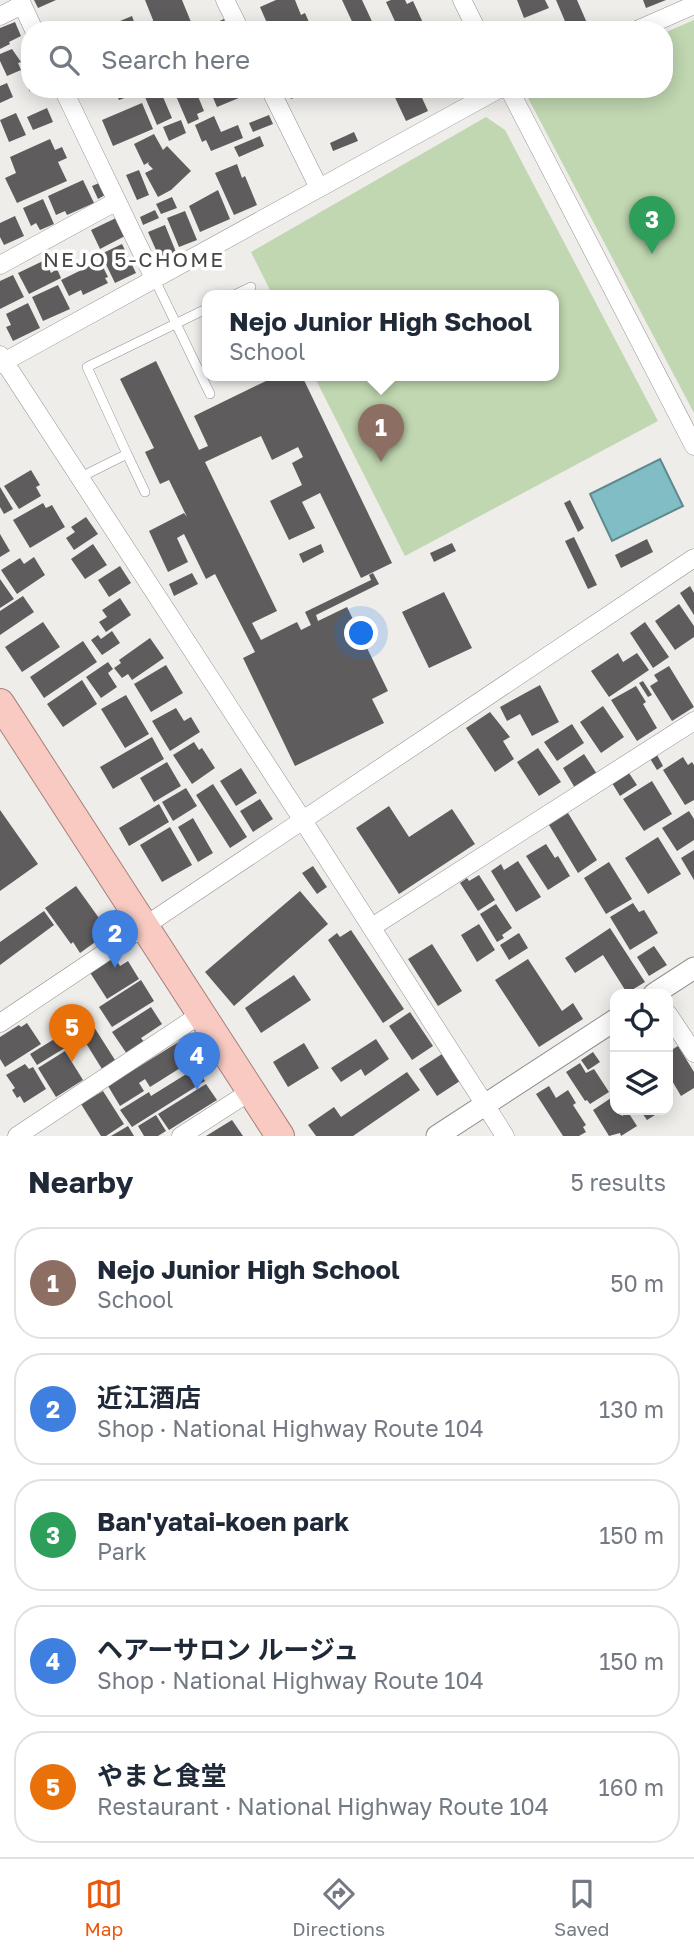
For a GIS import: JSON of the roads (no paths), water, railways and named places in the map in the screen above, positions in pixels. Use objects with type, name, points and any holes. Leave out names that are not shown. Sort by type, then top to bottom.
[{"type":"highway","points":[[0,703],[280,1136]]},
{"type":"street","points":[[225,0],[236,21]]},
{"type":"street","points":[[462,0],[472,21]]},
{"type":"street","points":[[0,16],[21,2],[30,21]]},
{"type":"street","points":[[658,21],[694,5]]},
{"type":"street","points":[[67,98],[155,278]]},
{"type":"street","points":[[274,98],[318,188]]},
{"type":"street","points":[[483,98],[1,361],[302,819],[505,1136]]},
{"type":"street","points":[[514,98],[694,446]]},
{"type":"street","points":[[0,265],[117,201]]},
{"type":"street","points":[[0,1023],[694,558]]},
{"type":"street","points":[[372,928],[694,721]]},
{"type":"street","points":[[662,989],[694,968]]},
{"type":"street","points":[[17,1136],[201,1014]]},
{"type":"street","points":[[673,1022],[694,1053]]},
{"type":"street","points":[[437,1136],[610,1023]]},
{"type":"street","points":[[181,1136],[251,1091]]},
{"type":"lane","points":[[155,278],[202,377]]},
{"type":"lane","points":[[245,290],[251,287]]},
{"type":"lane","points":[[145,492],[87,367],[202,311]]},
{"type":"lane","points":[[204,381],[210,394]]},
{"type":"lane","points":[[79,478],[127,454]]},
{"type":"water","points":[[660,459],[683,506],[612,541],[590,494]]},
{"type":"place","name":"Ban'yatai-koen park","points":[[652,254]]},
{"type":"place","name":"Nejo Junior High School","points":[[381,462]]},
{"type":"place","name":"近江酒店","points":[[115,968]]},
{"type":"place","name":"やまと食堂","points":[[72,1062]]},
{"type":"place","name":"ヘアーサロン ルージュ","points":[[197,1090]]},
{"type":"district","name":"NEJO 5-CHOME","points":[[134,259]]}]
